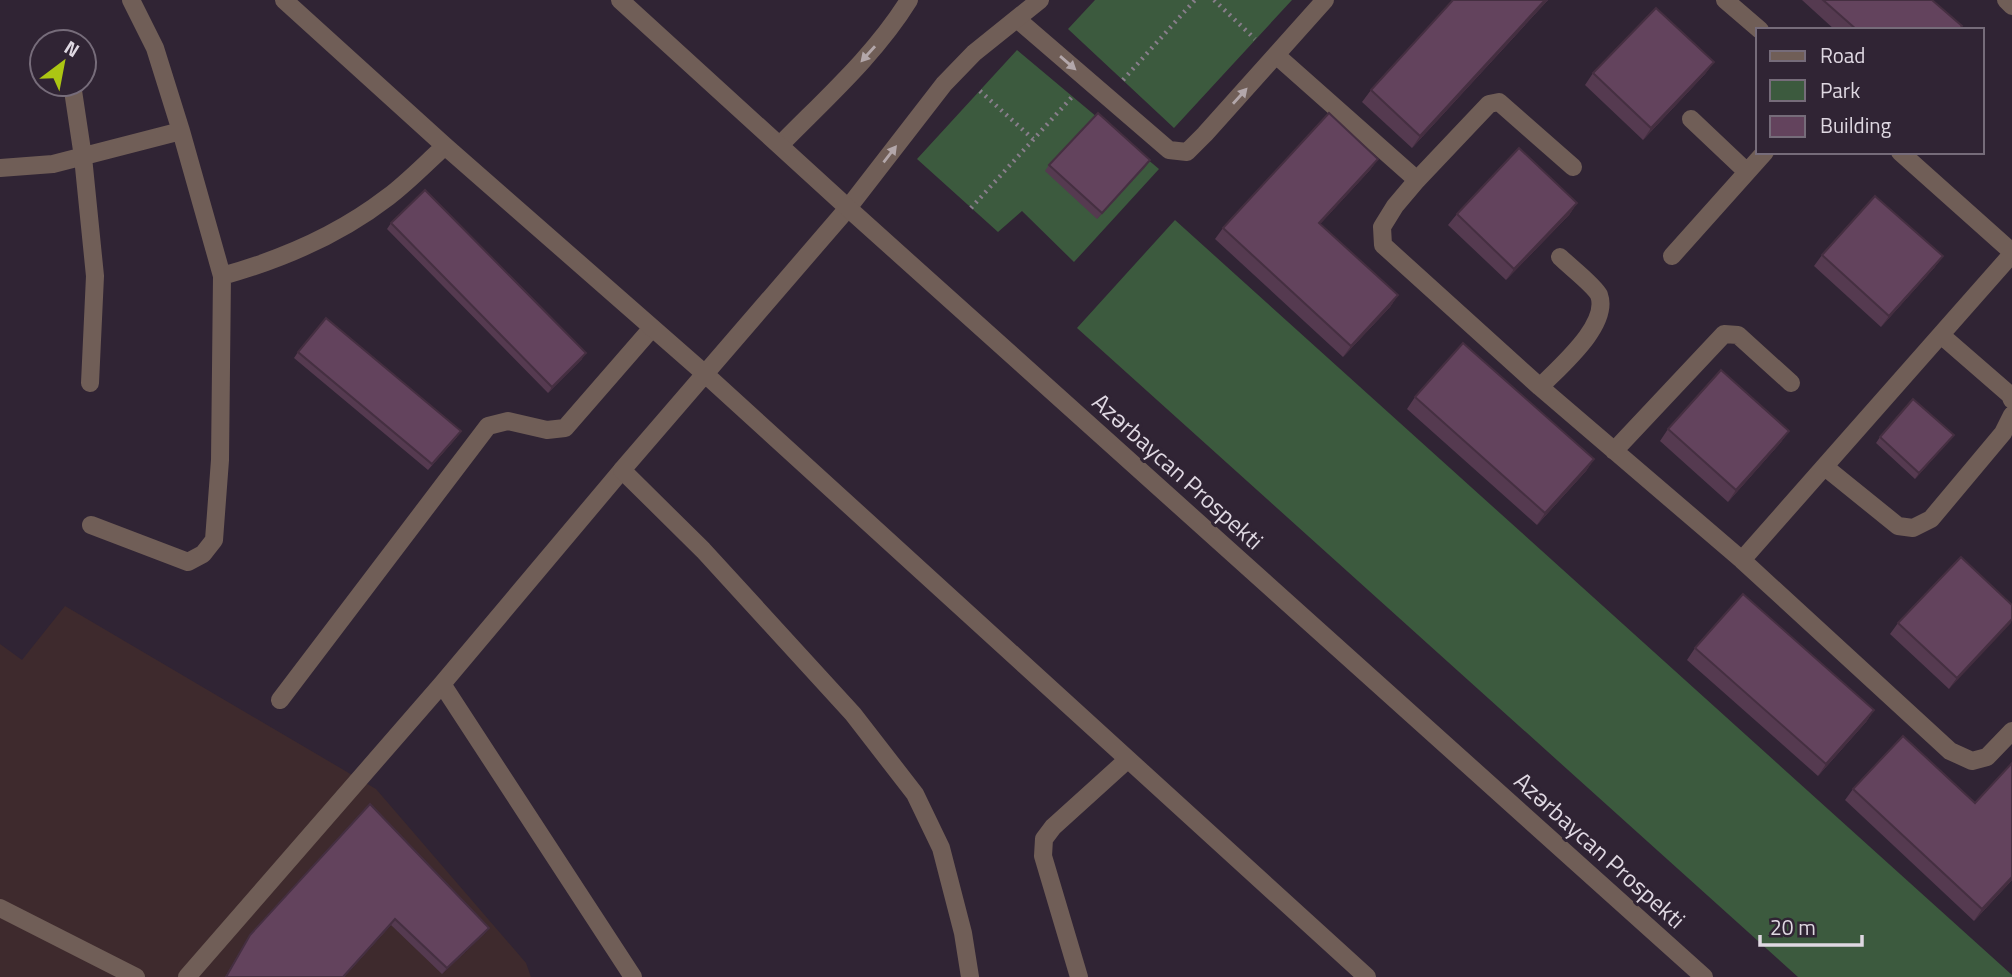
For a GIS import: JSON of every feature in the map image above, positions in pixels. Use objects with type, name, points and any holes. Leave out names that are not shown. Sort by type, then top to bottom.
[{"type":"street","points":[[91,525],[188,562],[203,554],[214,540],[220,460],[222,276],[155,48],[131,0]]},
{"type":"street","points":[[284,0],[445,146],[704,373],[1367,977]]},
{"type":"street","name":"Azərbaycan Prospekti","points":[[620,0],[1704,977]]},
{"type":"street","points":[[780,145],[871,52],[909,0]]},
{"type":"street","points":[[187,977],[442,684],[704,373],[848,208],[944,84],[974,53],[1040,0]]},
{"type":"street","points":[[1017,19],[1170,150],[1187,152],[1325,0]]},
{"type":"street","points":[[1725,0],[1758,28]]},
{"type":"street","points":[[2006,0],[2012,6]]},
{"type":"street","points":[[1276,55],[1417,180]]},
{"type":"street","points":[[74,98],[95,276],[90,383]]},
{"type":"street","points":[[1573,167],[1499,102],[1489,104],[1395,206],[1382,227],[1383,245],[1540,387],[1742,560],[1950,751],[1972,761],[1987,757],[2012,731]]},
{"type":"street","points":[[1691,119],[1748,172]]},
{"type":"street","points":[[0,168],[53,164],[181,131]]},
{"type":"street","points":[[222,276],[313,242],[362,216],[391,195],[445,146]]},
{"type":"street","points":[[1672,256],[1763,154]]},
{"type":"street","points":[[1742,560],[2012,253],[1902,154]]},
{"type":"street","points":[[1540,387],[1594,329],[1601,311],[1598,294],[1560,257]]},
{"type":"street","points":[[280,700],[488,426],[508,421],[547,430],[565,428],[653,328]]},
{"type":"street","points":[[1614,451],[1724,334],[1738,335],[1791,383]]},
{"type":"street","points":[[1941,335],[2010,395],[2012,400]]},
{"type":"street","points":[[1825,467],[1898,526],[1913,528],[1931,519],[2003,433],[2012,415]]},
{"type":"street","points":[[622,470],[703,550],[853,714],[915,794],[941,848],[963,933],[971,977]]},
{"type":"street","points":[[442,684],[633,977]]},
{"type":"street","points":[[1079,977],[1043,856],[1044,839],[1053,827],[1127,760]]},
{"type":"street","points":[[0,908],[136,977]]},
{"type":"path","points":[[1122,80],[1195,0]]},
{"type":"path","points":[[1214,0],[1255,39]]},
{"type":"path","points":[[979,91],[1033,139]]},
{"type":"path","points":[[971,208],[1073,96]]},
{"type":"shaded area","points":[[65,606],[376,789],[526,963],[531,977],[0,977],[0,644],[22,660]]},
{"type":"green space","points":[[1095,0],[1292,0],[1174,128],[1068,29]]},
{"type":"green space","points":[[1017,50],[1159,169],[1074,262],[1022,211],[998,232],[917,159]]},
{"type":"green space","points":[[1175,220],[2012,977],[1798,977],[1077,328]]},
{"type":"building","points":[[1453,0],[1545,0],[1420,136],[1371,90]]},
{"type":"building","points":[[1823,0],[1932,0],[1962,26],[1960,28],[1855,28]]},
{"type":"building","points":[[1656,8],[1714,62],[1651,128],[1593,73]]},
{"type":"building","points":[[1098,113],[1150,160],[1102,213],[1049,165]]},
{"type":"building","points":[[1329,113],[1378,159],[1319,223],[1398,295],[1351,346],[1223,228]]},
{"type":"building","points":[[1519,148],[1577,203],[1514,269],[1457,214]]},
{"type":"building","points":[[425,190],[586,353],[552,387],[391,223]]},
{"type":"building","points":[[1875,196],[1943,256],[1889,316],[1822,255]]},
{"type":"building","points":[[326,318],[461,431],[432,464],[298,352]]},
{"type":"building","points":[[1463,343],[1594,459],[1545,513],[1415,397]]},
{"type":"building","points":[[1721,370],[1789,431],[1736,490],[1668,429]]},
{"type":"building","points":[[1913,399],[1954,435],[1919,473],[1880,437]]},
{"type":"building","points":[[1961,557],[2012,605],[2012,619],[1957,678],[1898,623]]},
{"type":"building","points":[[1743,594],[1874,710],[1826,764],[1695,648]]},
{"type":"building","points":[[1903,736],[1975,803],[2012,763],[2012,877],[1982,909],[1853,789]]},
{"type":"building","points":[[370,804],[489,928],[447,968],[395,919],[343,977],[226,977],[250,935]]}]
